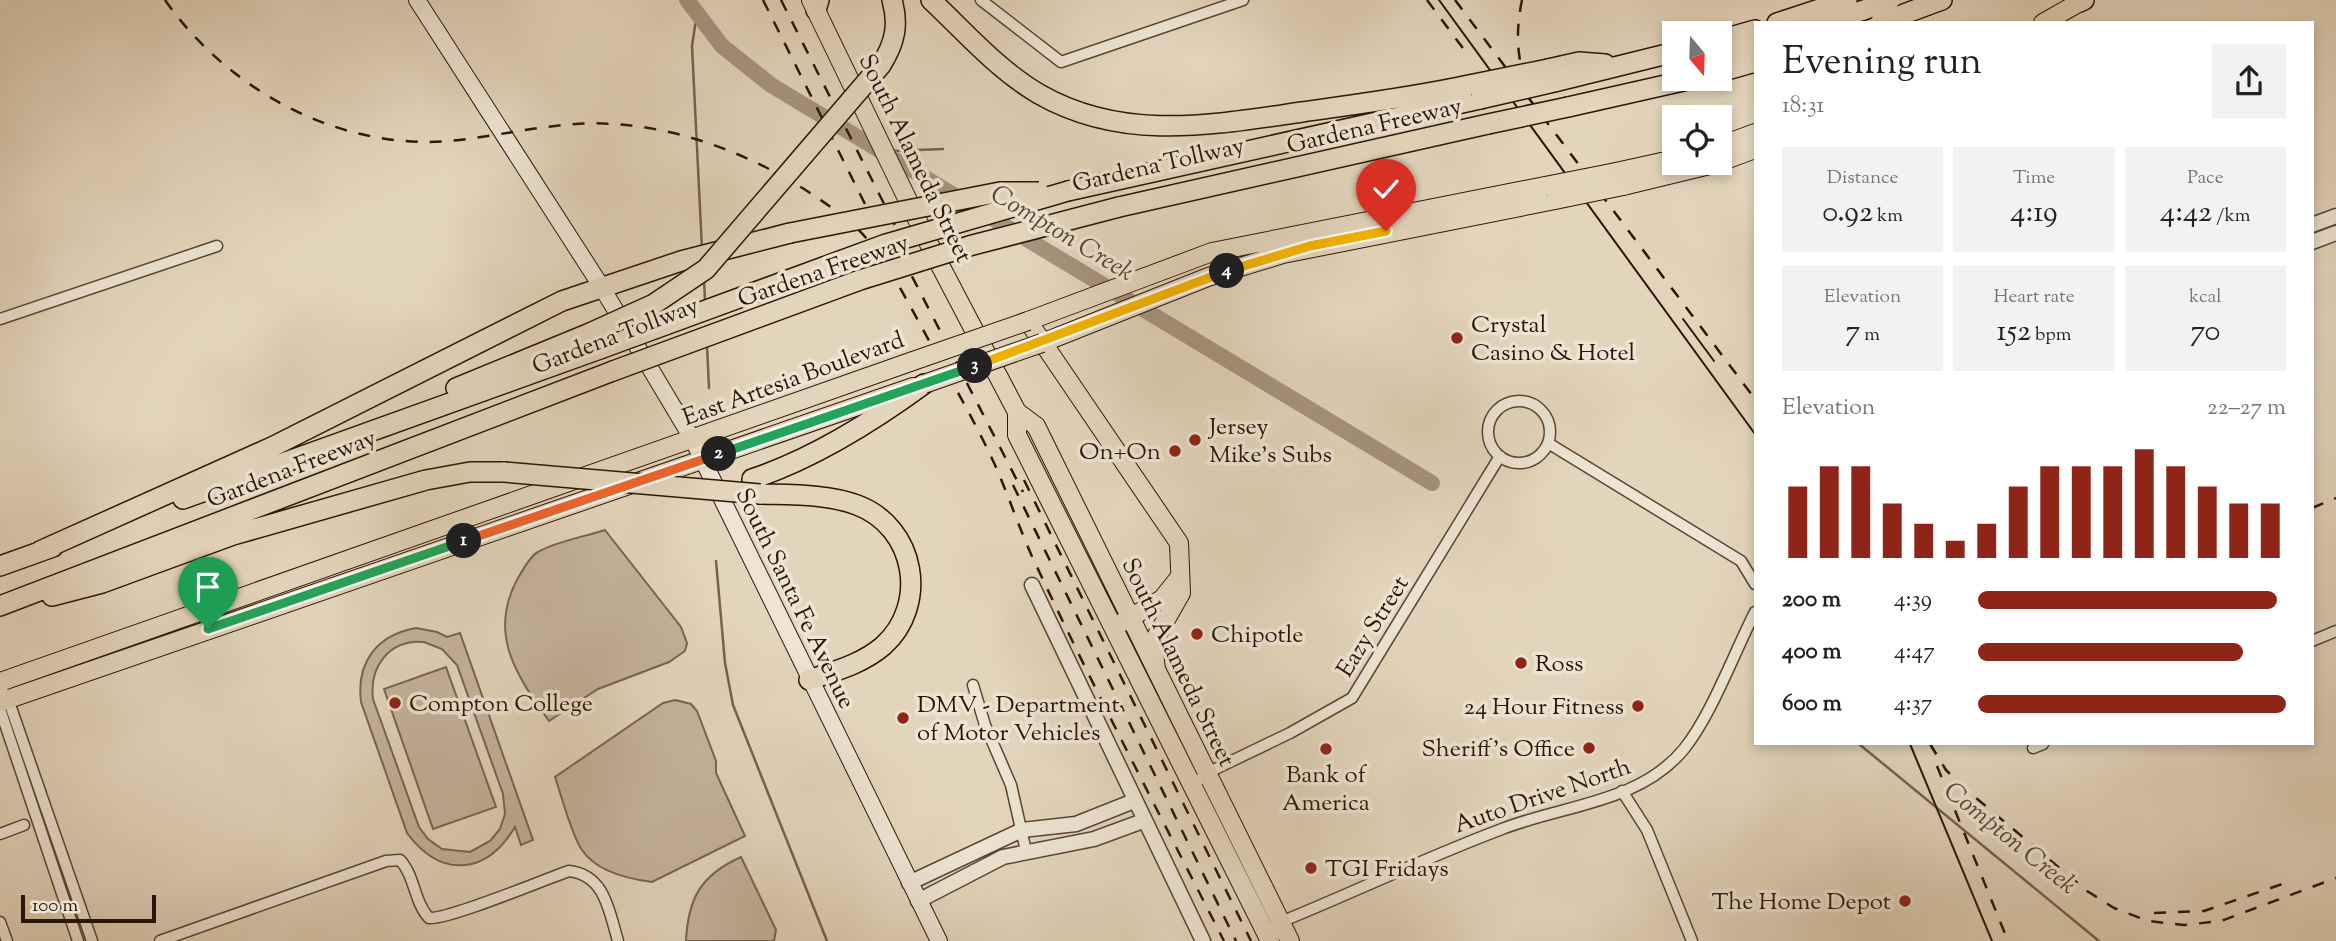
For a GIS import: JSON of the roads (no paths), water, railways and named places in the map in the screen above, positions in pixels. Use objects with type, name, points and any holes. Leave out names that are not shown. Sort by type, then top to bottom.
[{"type":"highway","points":[[603,354],[661,300],[712,263],[881,65],[890,51],[897,27],[892,0]]},
{"type":"highway","points":[[931,0],[998,64],[1037,93],[1074,110],[1113,122],[1157,127],[1199,127],[1418,96],[1481,104],[1662,67]]},
{"type":"highway","points":[[1786,21],[1889,0]]},
{"type":"highway","points":[[1886,21],[1935,3]]},
{"type":"highway","points":[[1827,21],[1855,5]]},
{"type":"highway","points":[[1732,37],[1754,30]]},
{"type":"highway","points":[[1732,51],[1754,44]]},
{"type":"highway","points":[[1557,87],[1579,62],[1627,65],[1662,56]]},
{"type":"highway","points":[[1732,69],[1754,62]]},
{"type":"highway","name":"Gardena Freeway","points":[[0,566],[285,462],[603,354],[969,246],[1113,204],[1423,139],[1481,104],[1557,87],[1662,81]]},
{"type":"highway","name":"Gardena Tollway","points":[[1198,162],[1218,167],[1481,104]]},
{"type":"highway","name":"Gardena Freeway","points":[[0,608],[603,354],[886,244],[1078,189],[1198,162]]},
{"type":"highway","points":[[40,551],[272,447],[525,318],[601,286],[681,261],[790,233],[1000,192],[1078,189]]},
{"type":"highway","name":"Gardena Tollway","points":[[0,591],[603,354]]},
{"type":"highway","points":[[756,486],[924,384]]},
{"type":"highway","points":[[0,608],[102,583],[233,535],[426,480],[470,472],[504,472],[681,486],[756,486],[836,500],[869,511],[900,541],[911,568],[908,609],[890,639],[867,657],[810,680]]},
{"type":"main road","name":"South Santa Fe Avenue","points":[[417,0],[601,286],[693,440],[938,941]]},
{"type":"main road","points":[[1889,0],[1896,21]]},
{"type":"main road","points":[[2047,21],[2083,1]]},
{"type":"main road","name":"South Alameda Street","points":[[815,3],[842,60],[850,85],[930,246],[1017,412],[1036,426],[1207,773],[1271,931]]},
{"type":"main road","points":[[1732,142],[1754,133]]},
{"type":"main road","points":[[1732,157],[1754,149]]},
{"type":"main road","points":[[1619,179],[1662,164]]},
{"type":"main road","points":[[1619,179],[1662,172]]},
{"type":"main road","name":"East Artesia Boulevard","points":[[0,682],[693,440],[1028,321],[1212,252],[1308,239],[1619,179]]},
{"type":"main road","name":"East Artesia Boulevard","points":[[2,699],[924,384],[1045,348],[1208,277],[1308,239]]},
{"type":"main road","points":[[1028,321],[1174,531],[1181,554],[1181,593],[1156,637],[1156,670]]},
{"type":"main road","name":"South Alameda Street","points":[[1017,412],[1017,435],[1192,786],[1271,931],[1290,941]]},
{"type":"main road","points":[[342,561],[349,580]]},
{"type":"main road","points":[[1114,627],[1162,599],[1177,583],[1181,574]]},
{"type":"main road","points":[[1112,581],[1135,597],[1162,599]]},
{"type":"street","points":[[981,0],[1060,62],[1243,0]]},
{"type":"street","points":[[2314,224],[2336,216]]},
{"type":"street","points":[[2314,241],[2336,233]]},
{"type":"street","points":[[0,319],[217,246]]},
{"type":"street","points":[[1513,402],[1532,404],[1543,412],[1549,424],[1548,443],[1538,456],[1527,461],[1510,461],[1500,456],[1490,442],[1490,424],[1496,412],[1513,402]]},
{"type":"street","points":[[1548,443],[1741,561],[1754,581]]},
{"type":"street","name":"Eazy Street","points":[[1192,786],[1207,773],[1290,733],[1352,698],[1500,456]]},
{"type":"street","points":[[1032,585],[1143,821],[1203,941]]},
{"type":"street","name":"Auto Drive North","points":[[1271,931],[1355,888],[1504,828],[1550,812],[1606,800],[1649,779],[1684,749],[1698,729],[1754,614]]},
{"type":"street","points":[[2314,639],[2336,631]]},
{"type":"street","points":[[973,685],[985,725],[1011,785],[1026,851]]},
{"type":"street","points":[[2,699],[78,941]]},
{"type":"street","points":[[2,699],[92,941]]},
{"type":"street","points":[[1622,791],[1647,830],[1692,941]]},
{"type":"street","points":[[909,883],[1022,830],[1076,824],[1134,801]]},
{"type":"street","points":[[918,901],[1003,858],[1026,851],[1094,839],[1143,821]]},
{"type":"street","points":[[0,834],[24,825]]},
{"type":"street","points":[[160,941],[386,861],[400,860],[407,867],[423,912],[429,918],[442,919],[467,907],[569,871],[584,872],[602,891],[618,941]]},
{"type":"street","points":[[0,922],[7,941]]},
{"type":"waterway","name":"Compton Creek","points":[[687,0],[722,46],[771,85],[1432,483]]},
{"type":"waterway","points":[[697,13],[692,46],[702,249]]},
{"type":"waterway","points":[[891,151],[943,149]]},
{"type":"waterway","points":[[704,280],[705,301]]},
{"type":"waterway","points":[[707,346],[709,388]]},
{"type":"waterway","points":[[716,561],[725,663],[733,705],[827,941]]},
{"type":"waterway","name":"Compton Creek","points":[[1860,745],[2099,941]]},
{"type":"tram line","points":[[1439,0],[1754,433]]},
{"type":"tram line","points":[[1683,319],[1714,361]]},
{"type":"tram line","points":[[1910,745],[1992,941]]},
{"type":"railway","points":[[165,0],[191,32],[220,61],[253,87],[289,108],[327,124],[367,135],[408,141],[470,139],[572,124],[644,127],[706,142],[764,166],[844,217],[868,240],[897,282],[978,430],[1059,614],[1224,941]]},
{"type":"railway","points":[[763,0],[899,272]]},
{"type":"railway","points":[[781,0],[913,261]]},
{"type":"railway","points":[[1427,0],[1465,51]]},
{"type":"railway","points":[[1455,0],[1754,398]]},
{"type":"railway","points":[[1522,0],[1518,47],[1529,93]]},
{"type":"railway","points":[[901,255],[1023,492]]},
{"type":"railway","points":[[1024,480],[1251,941]]},
{"type":"railway","points":[[1013,485],[1236,941]]},
{"type":"railway","points":[[2314,507],[2336,498]]},
{"type":"railway","points":[[1931,745],[1946,770],[1963,787],[2087,891],[2114,908],[2148,921],[2184,925],[2221,921],[2336,878]]},
{"type":"railway","points":[[1937,766],[2008,941]]},
{"type":"railway","points":[[2154,913],[2204,911],[2291,881]]},
{"type":"place","name":"Crystal Casino & Hotel","points":[[1457,338]]},
{"type":"place","name":"Jersey Mike's Subs","points":[[1195,440]]},
{"type":"place","name":"On+On","points":[[1175,451]]},
{"type":"place","name":"Chipotle","points":[[1197,634]]},
{"type":"place","name":"Ross","points":[[1521,663]]},
{"type":"place","name":"Compton College","points":[[395,703]]},
{"type":"place","name":"24 Hour Fitness","points":[[1638,706]]},
{"type":"place","name":"DMV - Department of Motor Vehicles","points":[[903,718]]},
{"type":"place","name":"Sheriff's Office","points":[[1589,748]]},
{"type":"place","name":"Bank of America","points":[[1326,749]]},
{"type":"place","name":"TGI Fridays","points":[[1311,868]]},
{"type":"place","name":"The Home Depot","points":[[1905,901]]}]
